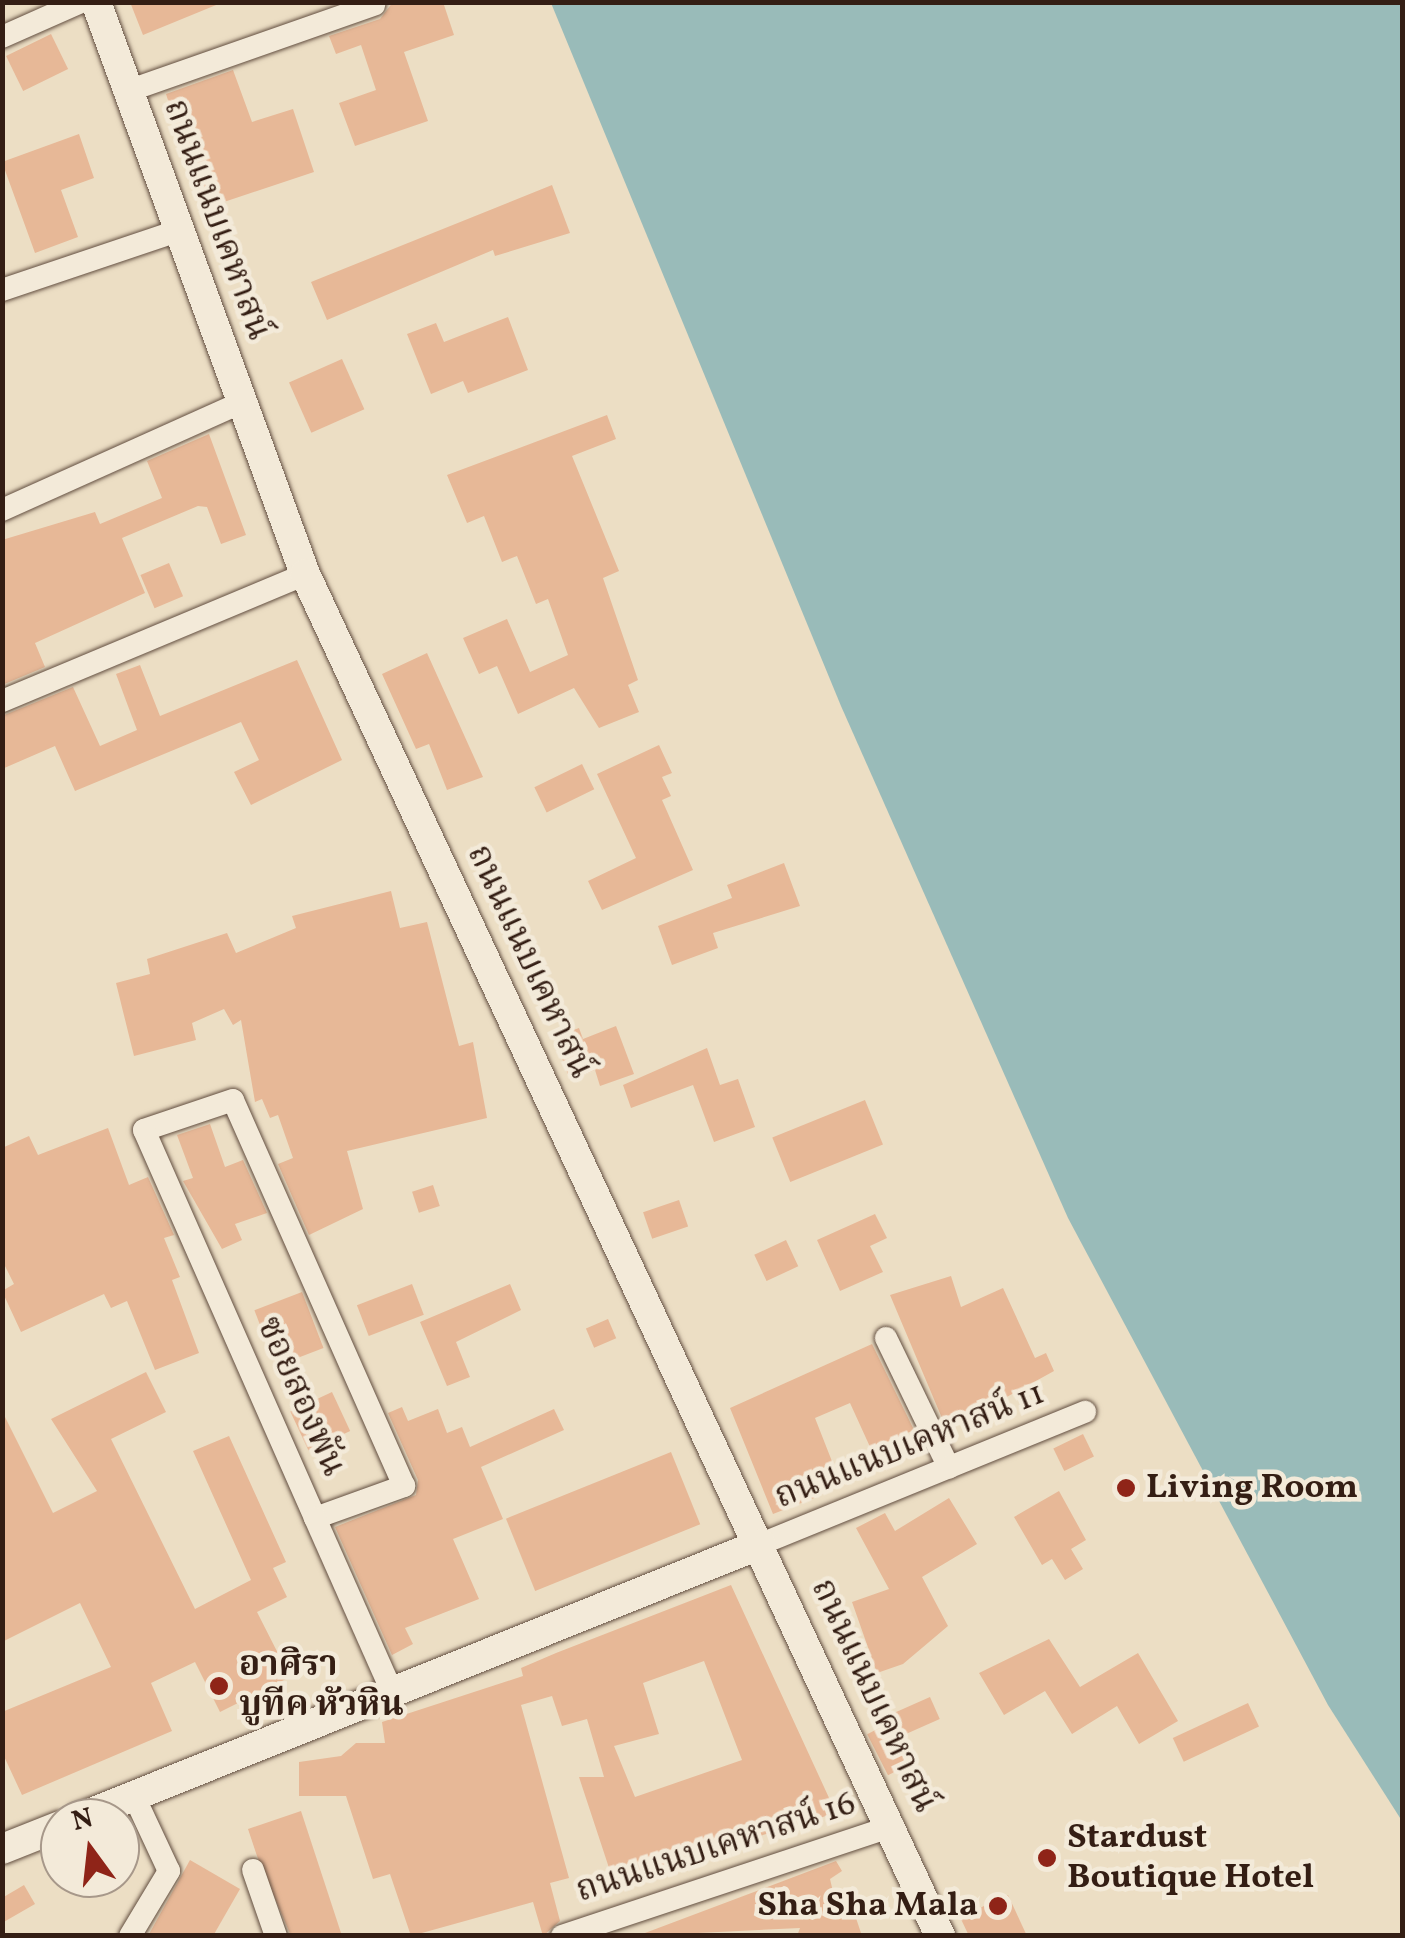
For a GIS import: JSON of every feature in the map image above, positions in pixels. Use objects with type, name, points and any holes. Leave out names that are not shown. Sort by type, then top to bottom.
[{"type":"street","points":[[2,37],[81,2]]},
{"type":"street","name":"ถนนแนบเคหาสน์","points":[[96,2],[305,574],[893,1826],[940,1936]]},
{"type":"street","points":[[128,90],[374,5]]},
{"type":"street","points":[[2,290],[180,230]]},
{"type":"street","points":[[2,510],[242,402]]},
{"type":"street","points":[[2,701],[305,574]]},
{"type":"street","name":"ซอยสองพัน","points":[[315,1518],[404,1486],[233,1100],[144,1130],[315,1518],[392,1692]]},
{"type":"street","points":[[886,1338],[949,1468]]},
{"type":"street","name":"ถนนแนบเคหาสน์ 11","points":[[761,1544],[1086,1412]]},
{"type":"street","points":[[129,1798],[761,1544]]},
{"type":"street","points":[[130,1936],[169,1872],[134,1796]]},
{"type":"street","name":"ถนนแนบเคหาสน์ 16","points":[[562,1936],[893,1826]]},
{"type":"street","points":[[2,1849],[40,1834]]},
{"type":"street","points":[[253,1870],[276,1936]]},
{"type":"water","points":[[551,3],[1402,3],[1402,1821],[1328,1705],[1068,1218],[841,706]]},
{"type":"building","points":[[130,2],[220,2],[221,3],[143,35]]},
{"type":"building","points":[[393,2],[443,2],[454,35],[404,52],[428,121],[355,146],[339,103],[376,90],[361,45],[336,54],[329,36],[380,19]]},
{"type":"building","points":[[51,34],[68,69],[23,91],[6,56]]},
{"type":"building","points":[[233,70],[252,122],[293,109],[314,172],[203,209],[166,94]]},
{"type":"building","points":[[79,134],[94,178],[61,190],[78,237],[35,253],[2,162]]},
{"type":"building","points":[[552,185],[570,233],[495,256],[493,250],[327,320],[311,282]]},
{"type":"building","points":[[508,317],[528,370],[468,393],[463,381],[431,394],[407,334],[436,323],[444,342]]},
{"type":"building","points":[[342,359],[364,409],[311,433],[289,383]]},
{"type":"building","points":[[607,415],[616,439],[572,456],[619,571],[603,578],[638,680],[628,685],[639,712],[599,728],[574,688],[518,714],[497,666],[479,674],[463,638],[507,619],[530,672],[568,655],[548,599],[536,604],[517,556],[502,562],[484,516],[467,523],[447,475]]},
{"type":"building","points":[[209,434],[246,535],[221,544],[207,507],[198,506],[122,538],[145,593],[35,643],[45,667],[2,685],[2,540],[95,512],[100,524],[162,498],[147,461]]},
{"type":"building","points":[[169,563],[183,596],[155,608],[140,575]]},
{"type":"building","points":[[427,653],[483,777],[447,790],[429,744],[416,749],[382,674]]},
{"type":"building","points":[[297,660],[342,760],[251,805],[234,772],[259,760],[241,722],[75,791],[55,746],[2,769],[2,716],[73,687],[100,746],[137,730],[116,674],[140,665],[160,716]]},
{"type":"building","points":[[659,745],[672,773],[662,777],[671,796],[662,800],[693,870],[602,910],[588,881],[636,858],[597,774]]},
{"type":"building","points":[[582,764],[594,789],[547,812],[534,787]]},
{"type":"building","points":[[784,863],[800,906],[713,933],[718,948],[672,965],[658,926],[732,898],[727,885]]},
{"type":"building","points":[[391,891],[400,928],[427,922],[459,1046],[473,1042],[487,1118],[347,1151],[363,1209],[309,1235],[278,1164],[293,1158],[278,1115],[270,1118],[262,1099],[255,1102],[241,1020],[233,1025],[224,1009],[192,1023],[196,1040],[134,1056],[116,983],[150,974],[147,959],[227,933],[236,953],[296,928],[292,916]]},
{"type":"building","points":[[616,1026],[634,1074],[600,1086],[595,1070],[570,1080],[554,1037],[579,1028],[583,1039]]},
{"type":"building","points":[[707,1048],[720,1085],[738,1079],[755,1127],[714,1142],[693,1085],[631,1108],[623,1085]]},
{"type":"building","points":[[865,1100],[883,1145],[790,1182],[772,1137]]},
{"type":"building","points":[[210,1124],[225,1167],[243,1160],[267,1213],[235,1224],[242,1240],[222,1249],[183,1181],[193,1178],[177,1135]]},
{"type":"building","points":[[108,1128],[129,1185],[148,1177],[174,1235],[164,1238],[180,1277],[172,1280],[199,1353],[155,1370],[127,1301],[111,1308],[104,1294],[21,1332],[2,1291],[14,1284],[2,1260],[2,1148],[29,1136],[38,1155]]},
{"type":"building","points":[[433,1185],[440,1206],[419,1213],[412,1192]]},
{"type":"building","points":[[679,1200],[688,1226],[652,1239],[643,1212]]},
{"type":"building","points":[[875,1214],[887,1238],[870,1246],[883,1272],[840,1291],[817,1240]]},
{"type":"building","points":[[786,1240],[798,1266],[767,1281],[754,1255]]},
{"type":"building","points":[[951,1276],[961,1307],[1003,1288],[1035,1358],[1046,1353],[1054,1371],[947,1430],[890,1295]]},
{"type":"building","points":[[412,1284],[424,1315],[369,1336],[357,1305]]},
{"type":"building","points":[[510,1284],[521,1310],[456,1342],[470,1377],[447,1386],[420,1322]]},
{"type":"building","points":[[302,1292],[324,1348],[276,1366],[254,1310]]},
{"type":"building","points":[[608,1319],[616,1338],[594,1348],[586,1328]]},
{"type":"building","points":[[872,1344],[914,1430],[871,1449],[850,1403],[815,1418],[835,1469],[807,1480],[814,1498],[773,1514],[730,1408]]},
{"type":"building","points":[[146,1372],[166,1412],[111,1439],[195,1609],[251,1580],[193,1451],[229,1436],[286,1562],[273,1568],[287,1597],[257,1612],[290,1677],[220,1712],[195,1662],[151,1683],[172,1731],[22,1795],[2,1752],[2,1712],[111,1667],[80,1603],[2,1642],[2,1411],[53,1513],[97,1491],[51,1419]]},
{"type":"building","points":[[332,1392],[350,1431],[308,1450],[290,1411]]},
{"type":"building","points":[[402,1407],[408,1421],[438,1409],[447,1433],[462,1427],[470,1447],[554,1409],[564,1430],[481,1467],[503,1519],[453,1539],[479,1599],[405,1628],[413,1644],[392,1655],[335,1527],[416,1495],[418,1480],[388,1413]]},
{"type":"building","points":[[1083,1434],[1094,1456],[1064,1471],[1053,1448]]},
{"type":"building","points":[[671,1452],[700,1524],[535,1591],[506,1519]]},
{"type":"building","points":[[1059,1491],[1086,1540],[1071,1549],[1083,1569],[1065,1580],[1052,1559],[1042,1565],[1014,1517]]},
{"type":"building","points":[[949,1498],[977,1544],[922,1577],[948,1626],[903,1664],[877,1673],[852,1602],[889,1589],[856,1528],[885,1513],[895,1531]]},
{"type":"building","points":[[731,1585],[836,1813],[613,1880],[579,1777],[604,1777],[587,1719],[562,1726],[552,1696],[521,1705],[569,1878],[550,1883],[560,1921],[543,1936],[533,1902],[411,1936],[390,1874],[373,1879],[346,1796],[299,1796],[299,1762],[341,1756],[356,1743],[385,1743],[382,1722],[523,1676],[521,1668]],"holes":[[[704,1661],[742,1760],[635,1797],[614,1746],[659,1734],[643,1683]]]},
{"type":"building","points":[[1049,1639],[1080,1687],[1138,1653],[1178,1721],[1139,1744],[1117,1706],[1072,1734],[1045,1691],[1004,1715],[979,1673]]},
{"type":"building","points":[[930,1697],[940,1719],[901,1736],[892,1714]]},
{"type":"building","points":[[1248,1703],[1259,1727],[1184,1762],[1173,1738]]},
{"type":"building","points":[[893,1721],[914,1762],[888,1775],[867,1734]]},
{"type":"building","points":[[301,1811],[342,1936],[291,1936],[248,1829]]},
{"type":"building","points":[[190,1860],[240,1889],[213,1936],[148,1936]]},
{"type":"building","points":[[836,1861],[842,1871],[830,1879],[839,1917],[854,1912],[862,1936],[797,1936],[800,1928],[637,1936]]},
{"type":"building","points":[[24,1885],[35,1904],[2,1923],[2,1898]]},
{"type":"building","name":"Sha Sha Mala","points":[[1008,1895],[1027,1936],[969,1936],[960,1917]]},
{"type":"place","name":"Living Room","points":[[1126,1488]]},
{"type":"place","name":"อาศิรา บูทีค หัวหิน","points":[[219,1686]]},
{"type":"place","name":"Stardust Boutique Hotel","points":[[1047,1858]]},
{"type":"place","name":"Sha Sha Mala","points":[[998,1906]]}]
